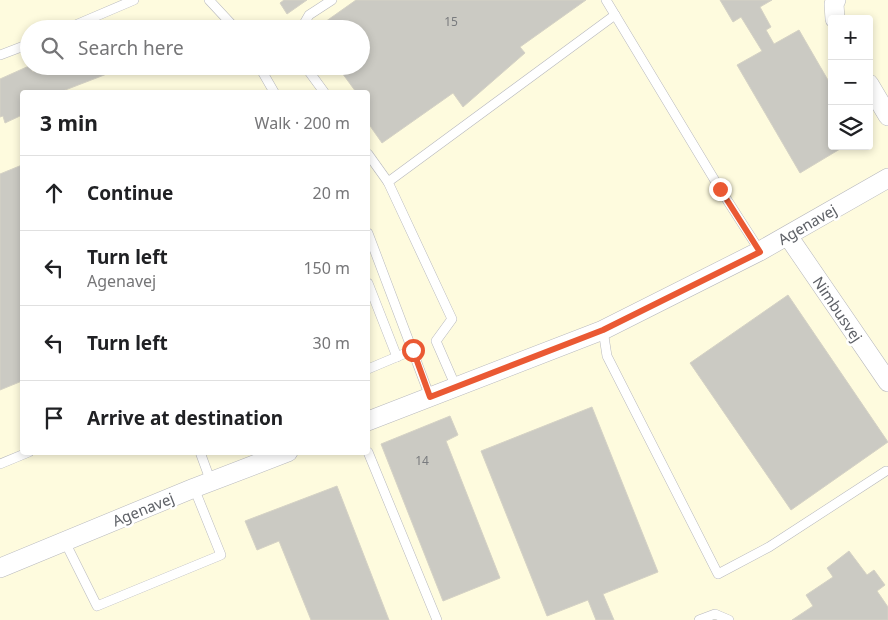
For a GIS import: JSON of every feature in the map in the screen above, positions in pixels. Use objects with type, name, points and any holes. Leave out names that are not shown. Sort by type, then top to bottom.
[{"type":"street","points":[[835,15],[834,4],[836,0]]},
{"type":"street","points":[[873,91],[888,116]]},
{"type":"street","name":"Agenavej","points":[[370,420],[603,330],[760,252],[888,178]]},
{"type":"street","name":"Nimbusvej","points":[[788,236],[888,382]]},
{"type":"street","name":"Agenavej","points":[[0,568],[280,455]]},
{"type":"lane","points":[[87,20],[134,0]]},
{"type":"lane","points":[[209,0],[228,20]]},
{"type":"lane","points":[[306,20],[309,15],[332,0]]},
{"type":"lane","points":[[606,0],[760,252]]},
{"type":"lane","points":[[388,182],[615,15]]},
{"type":"lane","points":[[0,55],[20,47]]},
{"type":"lane","points":[[264,75],[273,90]]},
{"type":"lane","points":[[312,75],[323,90]]},
{"type":"lane","points":[[370,157],[388,182],[452,319],[436,340],[456,387]]},
{"type":"lane","points":[[370,238],[430,397]]},
{"type":"lane","points":[[370,289],[397,357]]},
{"type":"lane","points":[[603,330],[607,356],[718,574],[769,547],[886,472]]},
{"type":"lane","points":[[370,368],[413,350]]},
{"type":"lane","points":[[0,464],[22,455]]},
{"type":"lane","points":[[65,542],[97,606],[220,555],[202,485],[200,455]]},
{"type":"lane","points":[[369,455],[437,620]]},
{"type":"lane","points":[[699,620],[715,614],[729,620]]},
{"type":"shaded area","points":[[0,0],[888,0],[888,620],[0,620]]},
{"type":"building","points":[[284,0],[307,0],[287,14],[280,3]]},
{"type":"building","points":[[356,0],[586,0],[520,47],[525,53],[463,107],[453,93],[382,143],[370,126],[370,90],[355,90],[344,75],[370,75],[370,20],[328,20]]},
{"type":"building","points":[[720,0],[772,0],[760,7],[771,27],[766,30],[774,44],[799,30],[828,80],[828,150],[838,150],[800,173],[737,65],[762,51],[741,17],[733,22]]},
{"type":"building","points":[[20,70],[20,75],[104,75],[65,90],[20,90],[20,116],[5,123],[3,116],[0,117],[0,79]]},
{"type":"building","points":[[20,166],[20,382],[0,390],[0,174]]},
{"type":"building","points":[[788,295],[888,442],[791,510],[690,363]]},
{"type":"building","points":[[592,407],[658,572],[603,594],[614,620],[596,620],[588,600],[547,616],[481,451]]},
{"type":"building","points":[[450,416],[458,435],[446,441],[500,578],[443,601],[381,444]]},
{"type":"building","points":[[337,486],[389,620],[311,620],[279,541],[257,550],[245,521]]},
{"type":"building","points":[[849,551],[867,575],[874,570],[885,585],[877,591],[888,607],[888,620],[792,620],[813,606],[806,595],[833,577],[827,568]]},
{"type":"route","points":[[413,350],[430,397],[603,330],[760,252],[720,189]]}]
